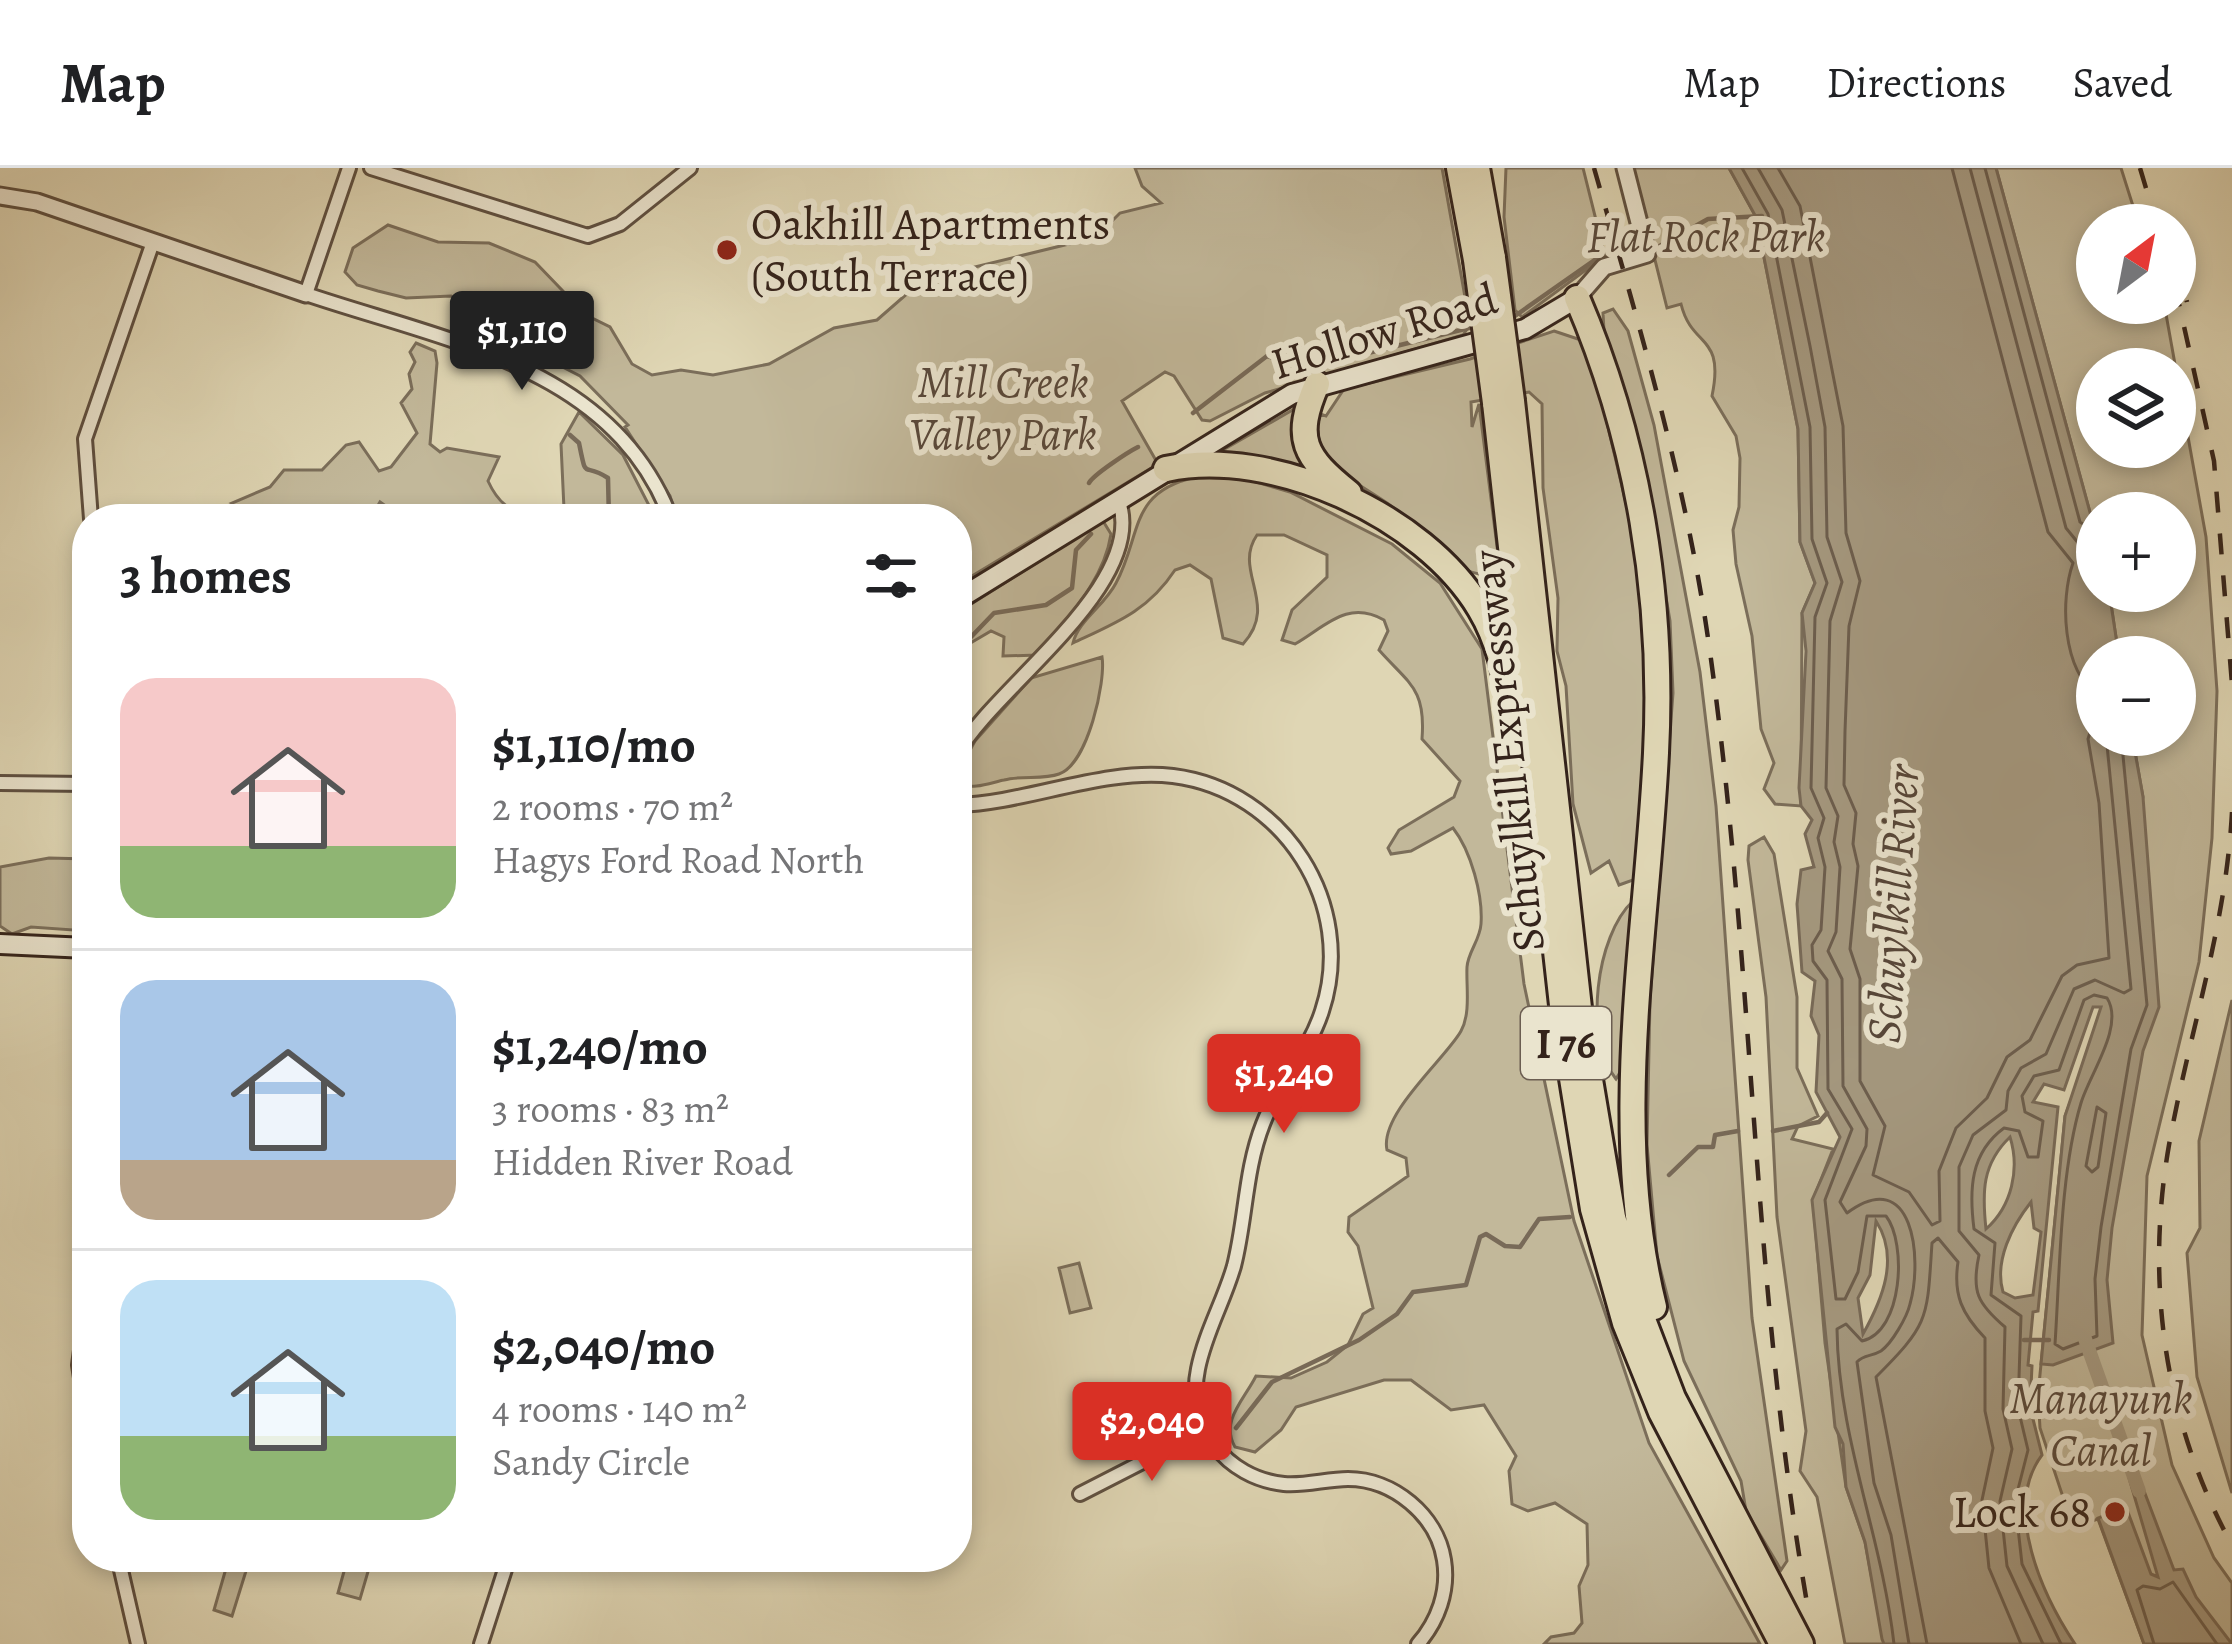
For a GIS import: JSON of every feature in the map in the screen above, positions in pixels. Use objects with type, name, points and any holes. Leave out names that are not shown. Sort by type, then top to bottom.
[{"type":"highway","name":"Schuylkill Expressway","points":[[1460,168],[1485,259]]},
{"type":"highway","name":"Schuylkill Expressway","points":[[1477,168],[1594,1123],[1624,1263],[1672,1398],[1802,1644]]},
{"type":"highway","points":[[1577,298],[1629,458],[1655,602],[1657,751],[1630,1164],[1645,1270],[1672,1398]]},
{"type":"highway","points":[[1317,384],[1303,424],[1309,453],[1334,480],[1450,570],[1477,603],[1496,643],[1551,911]]},
{"type":"highway","name":"Schuylkill Expressway","points":[[1503,402],[1551,911],[1583,1161],[1617,1297],[1676,1445],[1782,1644]]},
{"type":"highway","points":[[1166,469],[1215,461],[1260,466],[1383,518]]},
{"type":"main road","name":"Hollow Road","points":[[972,591],[1250,416],[1317,384],[1525,328],[1577,298]]},
{"type":"main road","points":[[0,944],[72,947]]},
{"type":"street","points":[[306,294],[349,168]]},
{"type":"street","points":[[371,168],[548,228],[588,236],[620,224],[689,168]]},
{"type":"street","name":"Hollow Road","points":[[1577,298],[1604,267],[1647,254],[1624,168]]},
{"type":"street","points":[[0,196],[37,202],[526,368],[568,390],[628,442],[663,504]]},
{"type":"street","points":[[90,504],[85,439],[153,242]]},
{"type":"street","points":[[972,731],[1046,654],[1088,600],[1123,528],[1118,499]]},
{"type":"street","points":[[972,803],[1146,775],[1195,780],[1237,796],[1275,825],[1299,853],[1320,893],[1331,945],[1326,998],[1256,1143],[1233,1268],[1197,1373],[1203,1431],[1220,1453],[1256,1476],[1286,1484],[1370,1481],[1412,1504],[1440,1544],[1445,1573],[1439,1609],[1418,1644]]},
{"type":"street","points":[[0,783],[72,784]]},
{"type":"street","points":[[1080,1493],[1203,1431]]},
{"type":"street","points":[[121,1572],[138,1644]]},
{"type":"street","points":[[481,1644],[504,1572]]},
{"type":"green space","name":"Mill Creek Valley Park","points":[[1135,168],[1442,168],[1470,325],[1463,335],[1265,393],[1210,421],[1202,420],[1174,376],[1165,372],[1122,401],[1158,464],[972,576],[972,504],[672,504],[628,425],[580,376],[514,342],[482,311],[451,296],[406,298],[357,285],[345,272],[353,248],[388,225],[438,242],[489,243],[535,262],[586,315],[610,327],[632,364],[652,375],[681,370],[713,375],[769,364],[834,328],[877,320],[909,292],[942,275],[1077,242],[1104,229],[1120,213],[1161,203],[1142,186]]},
{"type":"green space","points":[[1506,168],[1583,168],[1605,256],[1522,317],[1515,310],[1504,217]]},
{"type":"green space","name":"Flat Rock Park","points":[[1632,168],[1729,168],[1756,217],[1798,429],[1800,542],[1815,583],[1802,613],[1801,806],[1775,804],[1764,789],[1774,763],[1761,729],[1752,636],[1736,564],[1733,530],[1739,507],[1740,458],[1736,436],[1712,396],[1711,351],[1692,328],[1681,304],[1667,308]]},
{"type":"green space","name":"Manayunk Canal","points":[[1996,168],[2121,168],[2132,204],[2076,204],[2076,324],[2168,324],[2172,348],[2076,348],[2076,461]]},
{"type":"green space","points":[[1613,309],[1628,331],[1654,425],[1700,672],[1716,806],[1752,1318],[1787,1561],[1781,1570],[1746,1511],[1741,1481],[1684,1361],[1657,1256],[1647,1145],[1650,1000],[1673,693],[1670,621],[1645,473],[1604,331],[1603,313]]},
{"type":"green space","points":[[1554,331],[1581,340],[1594,368],[1638,554],[1650,670],[1636,879],[1619,885],[1609,861],[1591,873],[1573,804],[1566,686],[1557,651],[1558,598],[1543,488],[1542,404],[1529,392],[1471,402],[1472,427],[1479,404],[1498,554],[1493,565],[1479,574],[1448,558],[1404,516],[1344,474],[1322,449],[1318,433],[1320,414],[1326,416],[1344,389],[1470,359]]},
{"type":"green space","points":[[416,343],[435,351],[430,444],[440,452],[447,448],[499,457],[488,481],[504,504],[232,503],[270,487],[284,470],[322,470],[346,445],[359,442],[379,471],[391,467],[417,433],[401,403],[412,389],[409,374],[415,362],[410,352]]},
{"type":"green space","points":[[1296,408],[1295,443],[1319,480],[1216,454]]},
{"type":"green space","points":[[579,412],[623,455],[648,504],[564,504],[561,444]]},
{"type":"green space","name":"Manayunk Canal","points":[[2078,468],[2194,468],[2206,537],[2217,691],[2212,838],[2199,962],[2147,1176],[2142,1335],[2172,1465],[2214,1558],[2232,1583],[2232,1644],[2144,1644],[2098,1519],[2073,1527],[2040,1428],[2038,1395],[2065,1116],[2098,1028],[2143,797],[2136,756],[2196,756],[2196,636],[2116,636],[2112,612],[2196,612],[2196,492],[2084,492]]},
{"type":"green space","points":[[1196,477],[1246,479],[1290,492],[1392,544],[1440,583],[1482,649],[1524,984],[1574,1221],[1649,1443],[1760,1644],[1544,1644],[1551,1637],[1574,1633],[1582,1623],[1579,1586],[1588,1565],[1587,1524],[1555,1503],[1528,1511],[1512,1504],[1509,1471],[1516,1456],[1484,1405],[1451,1410],[1411,1380],[1384,1380],[1296,1407],[1281,1430],[1255,1452],[1235,1447],[1232,1419],[1256,1376],[1291,1378],[1327,1362],[1348,1345],[1363,1314],[1373,1308],[1358,1246],[1348,1232],[1349,1217],[1408,1176],[1406,1158],[1387,1150],[1387,1136],[1403,1103],[1464,1024],[1467,967],[1481,912],[1470,861],[1453,828],[1411,851],[1391,854],[1388,848],[1399,830],[1454,797],[1460,781],[1422,739],[1418,697],[1379,650],[1388,631],[1384,620],[1359,612],[1347,614],[1295,644],[1282,640],[1292,610],[1327,577],[1327,555],[1284,535],[1257,535],[1249,562],[1257,615],[1243,644],[1223,638],[1211,579],[1190,565],[1175,570],[1154,596],[1130,614],[1073,643],[1080,627],[1116,583],[1148,504],[1174,484]]},
{"type":"green space","points":[[1103,521],[1111,534],[1101,568],[1083,598],[1038,655],[1003,656],[1004,637],[991,631],[972,642],[972,604]]},
{"type":"green space","points":[[1102,657],[1093,721],[1079,755],[1053,776],[972,786],[975,741],[1031,678]]},
{"type":"green space","points":[[1764,837],[1774,854],[1797,997],[1797,1068],[1818,1116],[1798,1126],[1792,1139],[1833,1149],[1813,1200],[1825,1343],[1846,1487],[1865,1542],[1884,1644],[1845,1644],[1817,1497],[1800,1471],[1806,1431],[1777,1217],[1766,997],[1748,860],[1749,846]]},
{"type":"green space","points":[[72,859],[72,930],[31,927],[12,934],[0,926],[0,867]]},
{"type":"green space","points":[[1633,901],[1622,1069],[1616,1079],[1600,1039],[1598,987],[1610,937]]},
{"type":"green space","points":[[2232,1000],[2232,1493],[2197,1377],[2187,1253],[2200,1228],[2199,1141]]},
{"type":"green space","points":[[1079,1263],[1091,1308],[1070,1313],[1059,1268]]},
{"type":"green space","points":[[225,1572],[246,1572],[232,1616],[214,1610]]},
{"type":"green space","points":[[344,1572],[368,1572],[360,1599],[338,1593]]},
{"type":"water","name":"Schuylkill River","points":[[1729,168],[1996,168],[2084,492],[2076,492],[2076,612],[2112,612],[2116,636],[2076,636],[2076,756],[2136,756],[2159,1007],[2143,1051],[2112,1228],[2107,1280],[2113,1343],[2053,1365],[2041,1364],[2065,1116],[2101,1007],[2093,1007],[2064,1090],[2044,1084],[2033,1102],[2058,1107],[2038,1311],[2033,1312],[2028,1365],[2032,1366],[2030,1407],[2042,1455],[2031,1476],[2026,1525],[2040,1577],[2075,1644],[1884,1644],[1865,1542],[1846,1487],[1843,1444],[1835,1427],[1812,1200],[1840,1137],[1816,1092],[1819,1035],[1811,1016],[1815,981],[1802,972],[1797,904],[1801,870],[1814,867],[1805,834],[1812,820],[1801,806],[1799,788],[1806,651],[1802,613],[1815,583],[1800,542],[1798,429],[1756,217]],"holes":[[[2010,1137],[2014,1162],[2008,1198],[1986,1229],[1986,1179]],[[2031,1202],[2034,1228],[2041,1232],[2033,1295],[2015,1298],[2003,1292],[2001,1268],[2006,1244]],[[1876,1221],[1887,1249],[1886,1279],[1863,1334],[1858,1298],[1870,1275]]]},
{"type":"water","points":[[2138,1475],[2174,1570],[2183,1569],[2196,1597],[2232,1644],[2144,1644],[2098,1518],[2126,1507],[2151,1574],[2158,1577],[2129,1478]]},
{"type":"waterway","points":[[1656,248],[1708,219],[1762,216]]},
{"type":"waterway","points":[[1512,318],[1596,259]]},
{"type":"waterway","points":[[1193,413],[1267,356],[1298,365],[1317,356],[1368,353],[1477,326]]},
{"type":"waterway","points":[[570,435],[579,443],[585,467],[608,478],[609,504]]},
{"type":"waterway","points":[[1089,483],[1138,447]]},
{"type":"waterway","points":[[972,636],[994,613],[1046,605],[1072,588],[1076,550],[1091,534]]},
{"type":"waterway","points":[[1773,1131],[1819,1122],[1827,1113]]},
{"type":"waterway","points":[[1669,1175],[1698,1147],[1713,1147],[1715,1135],[1738,1131]]},
{"type":"waterway","points":[[1236,1428],[1272,1382],[1359,1340],[1397,1314],[1413,1292],[1466,1285],[1480,1237],[1486,1234],[1505,1246],[1520,1247],[1539,1219],[1570,1217]]},
{"type":"waterway","points":[[2084,1336],[2139,1491]]},
{"type":"waterway","points":[[2024,1340],[2049,1340]]},
{"type":"railway","points":[[1594,168],[1674,464],[1709,645],[1736,884],[1775,1364],[1807,1603]]},
{"type":"railway","points":[[2140,168],[2151,204]]},
{"type":"railway","points":[[2183,324],[2214,461],[2232,684]]},
{"type":"railway","points":[[2232,812],[2215,938],[2169,1145],[2159,1248],[2160,1299],[2176,1401],[2190,1450],[2232,1545]]},
{"type":"place","name":"Oakhill Apartments (South Terrace)","points":[[727,250]]},
{"type":"place","name":"Lock 68","points":[[2115,1512]]}]
